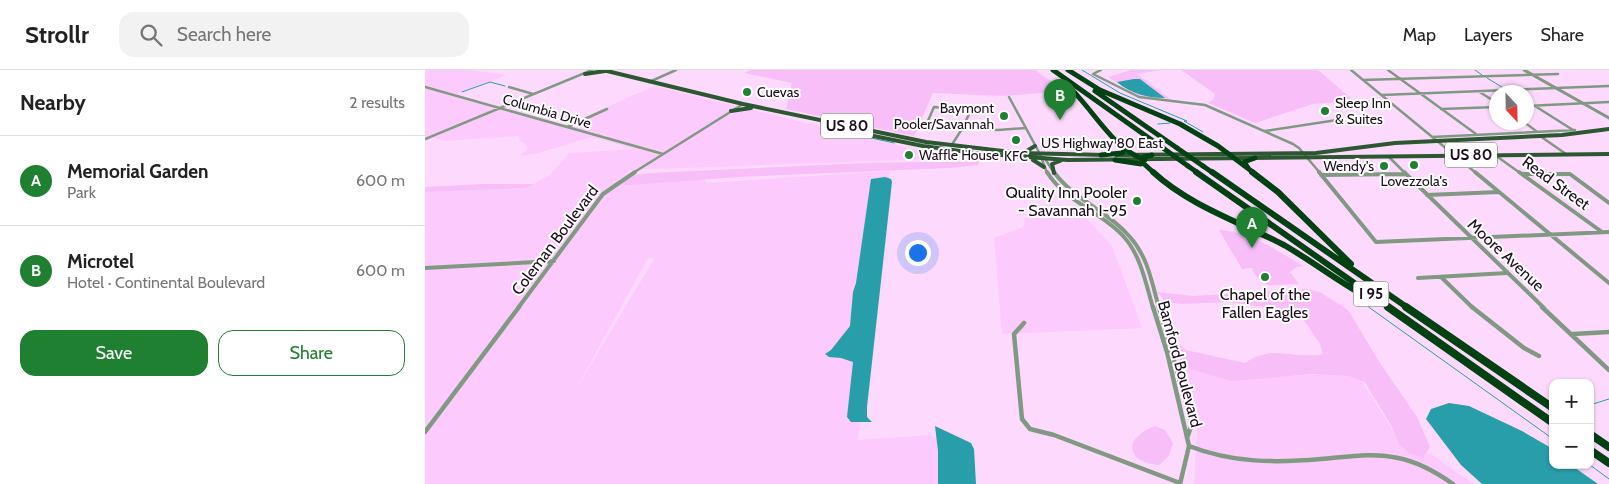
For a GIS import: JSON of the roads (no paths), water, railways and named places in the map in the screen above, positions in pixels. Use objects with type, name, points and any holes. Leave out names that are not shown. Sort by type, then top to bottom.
[{"type":"highway","points":[[1052,70],[1087,103],[1105,128],[1123,147],[1143,160],[1147,168]]},
{"type":"highway","name":"I 95","points":[[1052,70],[1549,420]]},
{"type":"highway","points":[[1066,70],[1100,90],[1195,131],[1234,158],[1290,203],[1349,263],[1403,305]]},
{"type":"highway","name":"I 95","points":[[1066,70],[1549,405]]},
{"type":"highway","points":[[1101,156],[1122,153],[1124,151],[1123,147]]},
{"type":"highway","points":[[1143,160],[1152,155]]},
{"type":"highway","points":[[1116,158],[1134,161],[1147,168],[1167,185],[1196,204],[1284,245],[1317,264],[1362,295],[1387,306]]},
{"type":"highway","points":[[1250,170],[1244,162],[1255,158]]},
{"type":"highway","points":[[1594,437],[1609,447]]},
{"type":"highway","points":[[1594,453],[1609,463]]},
{"type":"main road","name":"US Highway 80 East","points":[[603,70],[743,104],[951,146],[1068,160],[1116,158],[1133,155],[1227,154],[1388,156],[1608,155]]},
{"type":"main road","points":[[589,71],[609,71]]},
{"type":"main road","name":"US 80","points":[[743,104],[751,108]]},
{"type":"main road","name":"US Highway 80 East","points":[[751,108],[893,140],[967,153],[1027,158],[1101,156],[1143,160],[1255,158],[1304,155],[1434,139],[1609,129]]},
{"type":"main road","points":[[731,111],[751,108]]},
{"type":"main road","points":[[1381,145],[1372,147],[1371,150],[1388,156]]},
{"type":"main road","points":[[1018,153],[1031,150],[1035,146]]},
{"type":"main road","points":[[967,153],[1116,158]]},
{"type":"main road","points":[[1027,158],[1044,167]]},
{"type":"main road","points":[[1054,173],[1052,164],[1068,160]]},
{"type":"street","points":[[649,82],[677,70]]},
{"type":"street","points":[[1351,70],[1609,282]]},
{"type":"street","points":[[1388,70],[1476,134]]},
{"type":"street","points":[[1524,70],[1609,118]]},
{"type":"street","points":[[425,139],[589,71]]},
{"type":"street","points":[[1097,71],[1132,95],[1146,99],[1205,105],[1293,144],[1299,148],[1376,242],[1609,232]]},
{"type":"street","points":[[1363,80],[1558,74]]},
{"type":"street","points":[[1381,95],[1603,86],[1609,88]]},
{"type":"street","name":"Columbia Drive","points":[[425,87],[664,154]]},
{"type":"street","points":[[509,87],[533,94]]},
{"type":"street","points":[[1478,91],[1489,99]]},
{"type":"street","points":[[1009,97],[1035,146],[1043,157]]},
{"type":"street","points":[[1534,106],[1609,102]]},
{"type":"street","name":"Coleman Boulevard","points":[[425,432],[603,194],[743,104]]},
{"type":"street","points":[[1441,109],[1489,106]]},
{"type":"street","points":[[1434,139],[1476,134],[1539,134],[1574,130],[1534,106]]},
{"type":"street","points":[[951,146],[963,128],[971,110],[934,108],[926,122],[929,124],[963,128],[999,130],[1025,128]]},
{"type":"street","points":[[567,127],[607,109]]},
{"type":"street","points":[[1265,131],[1337,120]]},
{"type":"street","points":[[1534,130],[1565,154]]},
{"type":"street","name":"Read Street","points":[[1495,155],[1602,232]]},
{"type":"street","name":"Moore Avenue","points":[[1388,156],[1470,238],[1609,370]]},
{"type":"street","name":"Bamford Boulevard","points":[[1043,157],[1044,167],[1049,176],[1063,190],[1114,227],[1125,238],[1137,258],[1167,352],[1189,446],[1180,484]]},
{"type":"street","name":"Bamford Boulevard","points":[[1043,157],[1054,173],[1069,189],[1115,221],[1133,239],[1146,262],[1192,424],[1187,439]]},
{"type":"street","points":[[1321,175],[1406,174]]},
{"type":"street","points":[[1523,174],[1570,174],[1609,203]]},
{"type":"street","points":[[1427,195],[1499,192]]},
{"type":"street","points":[[425,268],[554,261]]},
{"type":"street","points":[[1418,278],[1507,273]]},
{"type":"street","points":[[1441,276],[1472,307],[1521,346],[1539,356]]},
{"type":"street","points":[[1024,323],[1014,334],[1022,418],[1025,425],[1030,429],[1054,436],[1180,484]]},
{"type":"street","points":[[1573,334],[1609,332]]},
{"type":"street","name":"Bamford Boulevard","points":[[1189,446],[1219,457],[1268,461],[1300,461],[1371,454],[1387,455],[1427,468],[1453,484]]},
{"type":"waterway","points":[[1082,70],[1120,93],[1187,121],[1184,121],[1203,132]]},
{"type":"waterway","points":[[1475,70],[1482,75]]},
{"type":"waterway","points":[[1487,78],[1498,85]]},
{"type":"waterway","points":[[462,92],[490,82],[505,86]]},
{"type":"waterway","points":[[1158,124],[1170,123]]},
{"type":"waterway","points":[[829,130],[848,133]]},
{"type":"waterway","points":[[852,134],[858,135]]},
{"type":"waterway","points":[[862,136],[894,143]]},
{"type":"waterway","points":[[1356,298],[1549,436]]},
{"type":"waterway","points":[[1594,404],[1609,399]]},
{"type":"waterway","points":[[1594,468],[1609,479]]},
{"type":"place","name":"Cuevas","points":[[747,92]]},
{"type":"place","name":"Sleep Inn & Suites","points":[[1325,111]]},
{"type":"place","name":"Baymont Pooler/Savannah","points":[[1004,116]]},
{"type":"place","name":"Microtel","points":[[1060,120]]},
{"type":"place","name":"KFC","points":[[1016,140]]},
{"type":"place","name":"Waffle House","points":[[909,155]]},
{"type":"place","name":"Lovezzola's","points":[[1414,165]]},
{"type":"place","name":"Wendy's","points":[[1384,166]]},
{"type":"place","name":"Quality Inn Pooler - Savannah I-95","points":[[1137,201]]},
{"type":"place","name":"Memorial Garden","points":[[1252,248]]},
{"type":"place","name":"Chapel of the Fallen Eagles","points":[[1265,277]]}]
